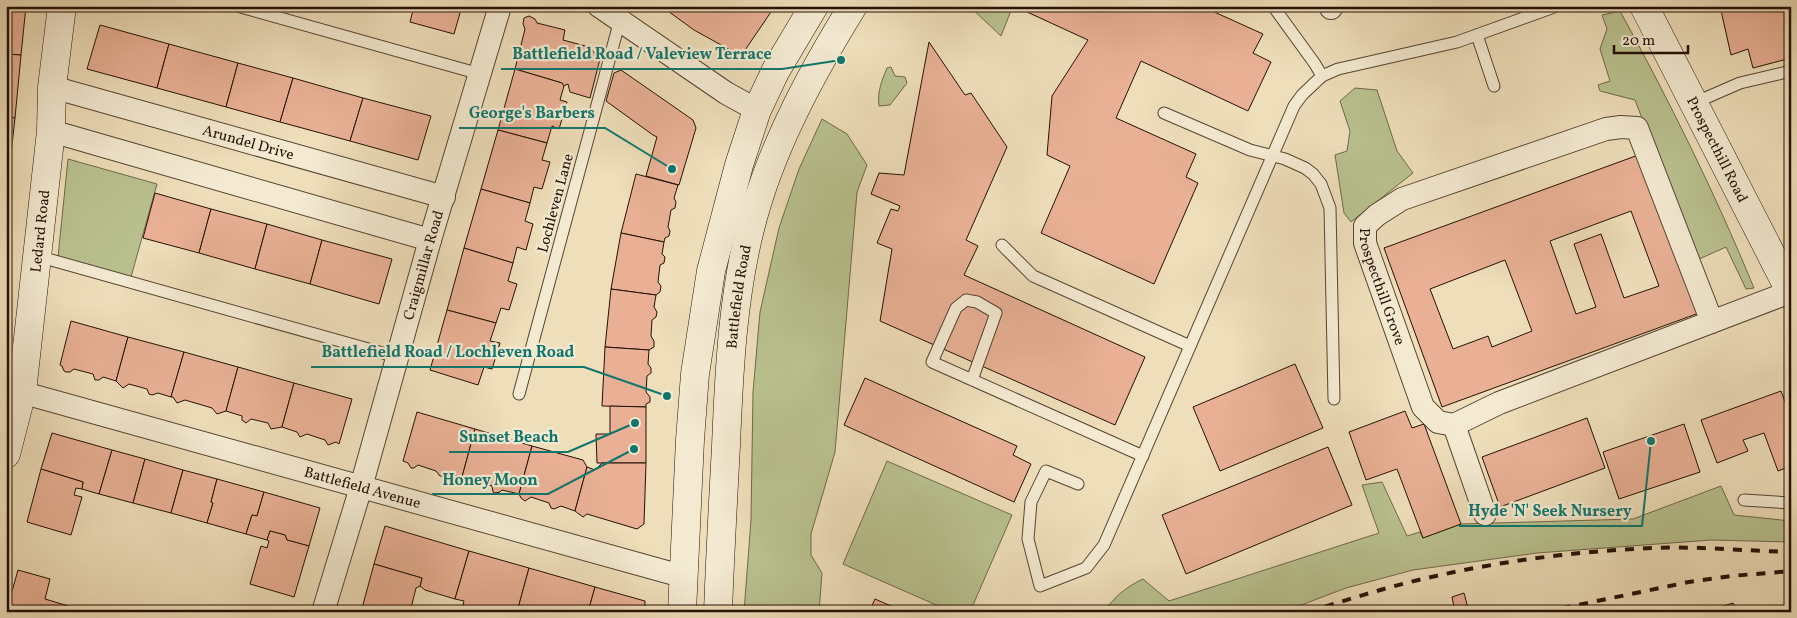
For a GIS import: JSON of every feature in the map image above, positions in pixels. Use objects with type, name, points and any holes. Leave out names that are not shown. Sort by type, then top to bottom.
[{"type":"main road","name":"Ledard Road","points":[[6,454],[14,390],[37,256],[51,131],[52,87],[62,6]]},
{"type":"main road","name":"Battlefield Road","points":[[682,612],[695,374],[711,271],[739,165],[757,110],[776,70],[814,6]]},
{"type":"main road","name":"Battlefield Road","points":[[718,612],[728,399],[733,335],[741,276],[754,215],[765,178],[790,121],[853,6]]},
{"type":"main road","name":"Prospecthill Road","points":[[1644,6],[1694,103],[1783,258],[1791,292]]},
{"type":"main road","points":[[757,110],[790,121]]},
{"type":"main road","name":"Battlefield Avenue","points":[[685,577],[719,578]]},
{"type":"street","name":"Craigmillar Road","points":[[323,612],[361,488],[430,240],[500,6]]},
{"type":"street","points":[[599,6],[726,93],[757,110]]},
{"type":"street","name":"Arundel Drive","points":[[52,87],[444,197]]},
{"type":"street","name":"Prospecthill Grove","points":[[1454,425],[1438,422],[1423,407],[1365,243],[1365,226],[1377,215],[1402,199],[1606,129],[1621,127],[1637,128],[1712,322]]},
{"type":"street","points":[[51,131],[430,240]]},
{"type":"street","points":[[1486,514],[1454,425],[1499,404],[1791,292]]},
{"type":"street","name":"Battlefield Avenue","points":[[14,390],[685,577]]},
{"type":"lane","points":[[236,6],[480,74]]},
{"type":"lane","points":[[1273,6],[1322,76]]},
{"type":"lane","points":[[1078,484],[1046,470],[1031,502],[1028,539],[1040,586],[1086,568],[1104,545],[1294,106],[1302,95],[1322,76],[1338,69],[1457,42],[1557,6]]},
{"type":"lane","name":"Lochleven Lane","points":[[519,394],[620,20]]},
{"type":"lane","points":[[1477,35],[1494,86]]},
{"type":"lane","points":[[1694,103],[1740,82],[1791,71]]},
{"type":"lane","points":[[1164,113],[1250,150],[1296,163],[1313,174],[1324,189],[1330,208],[1334,399]]},
{"type":"lane","points":[[1002,244],[1034,276],[1190,346]]},
{"type":"lane","points":[[37,256],[397,357]]},
{"type":"lane","points":[[972,380],[996,313],[977,302],[966,300],[956,308],[932,362],[972,380],[1143,456]]},
{"type":"lane","points":[[1744,500],[1791,503]]},
{"type":"green space","points":[[969,6],[1007,6],[1012,8],[1001,36]]},
{"type":"green space","points":[[1620,11],[1691,147],[1724,217],[1754,288],[1746,289],[1726,247],[1697,260],[1635,100],[1600,91],[1598,85],[1610,81],[1600,49],[1607,29],[1602,15]]},
{"type":"green space","points":[[891,67],[895,76],[905,77],[907,83],[890,105],[879,106],[879,91],[887,68]]},
{"type":"green space","points":[[1355,88],[1377,90],[1397,151],[1413,173],[1351,222],[1344,213],[1335,155],[1347,151],[1350,131],[1340,101]]},
{"type":"green space","points":[[822,119],[847,134],[867,165],[857,192],[835,452],[811,534],[811,555],[822,573],[819,612],[744,612],[751,520],[753,392],[760,312],[779,228],[799,169]]},
{"type":"green space","points":[[68,159],[157,184],[131,277],[58,257]]},
{"type":"green space","points":[[887,461],[1012,515],[970,612],[952,612],[843,564]]},
{"type":"green space","points":[[1382,482],[1407,536],[1420,532],[1423,538],[1461,524],[1633,519],[1721,486],[1734,515],[1791,521],[1791,542],[1711,540],[1537,553],[1413,570],[1346,588],[1283,612],[1104,612],[1121,593],[1143,579],[1169,601],[1379,533],[1362,485]]},
{"type":"building","points":[[6,6],[26,6],[21,55],[6,54]]},
{"type":"building","points":[[414,6],[462,6],[454,34],[410,22]]},
{"type":"building","points":[[661,6],[775,6],[741,56],[694,30]]},
{"type":"building","points":[[1014,6],[1201,6],[1263,34],[1253,53],[1271,62],[1248,111],[1141,61],[1116,118],[1196,154],[1186,177],[1198,183],[1154,284],[1041,233],[1070,166],[1047,155],[1052,96],[1088,40]]},
{"type":"building","points":[[1720,6],[1791,6],[1791,58],[1753,68],[1748,49],[1731,55]]},
{"type":"building","points":[[529,16],[535,19],[537,23],[565,30],[563,40],[589,47],[600,59],[590,98],[570,92],[568,84],[563,86],[562,83],[515,69],[525,29],[523,24],[524,18]]},
{"type":"building","points":[[100,25],[169,44],[157,88],[87,69]]},
{"type":"building","points":[[929,42],[965,95],[971,93],[1007,147],[966,240],[978,246],[964,275],[1145,357],[1115,425],[880,321],[892,249],[877,243],[891,209],[898,211],[900,206],[871,194],[879,173],[904,175]]},
{"type":"building","points":[[169,44],[238,63],[226,107],[157,88]]},
{"type":"building","points":[[6,54],[21,55],[15,118],[6,117]]},
{"type":"building","points":[[238,63],[293,78],[280,122],[226,107]]},
{"type":"building","points":[[515,69],[562,83],[564,86],[560,100],[567,102],[559,129],[552,126],[547,143],[498,130]]},
{"type":"building","points":[[621,70],[693,120],[696,128],[679,185],[646,176],[657,137],[606,101],[614,73]]},
{"type":"building","points":[[293,78],[363,98],[350,141],[280,122]]},
{"type":"building","points":[[363,98],[431,116],[418,160],[350,141]]},
{"type":"building","points":[[6,117],[15,118],[8,181],[6,181]]},
{"type":"building","points":[[498,130],[547,143],[542,160],[550,162],[542,189],[534,187],[530,203],[481,189]]},
{"type":"building","points":[[1641,154],[1699,313],[1442,407],[1384,248]],"holes":[[[1631,211],[1659,286],[1624,298],[1601,234],[1574,244],[1596,307],[1576,314],[1550,241]],[[1505,260],[1532,331],[1492,347],[1488,336],[1453,349],[1430,289]]]},
{"type":"building","points":[[636,174],[678,185],[674,198],[676,202],[675,208],[671,210],[668,227],[670,231],[669,236],[665,238],[664,242],[621,233]]},
{"type":"building","points":[[481,189],[530,203],[525,221],[533,224],[526,250],[517,247],[513,263],[464,248]]},
{"type":"building","points":[[155,193],[211,209],[199,253],[143,238]]},
{"type":"building","points":[[211,209],[267,224],[255,269],[199,253]]},
{"type":"building","points":[[267,224],[322,240],[310,284],[255,269]]},
{"type":"building","points":[[621,233],[664,242],[662,254],[665,257],[664,263],[660,265],[658,282],[661,286],[660,292],[656,295],[611,289]]},
{"type":"building","points":[[322,240],[392,259],[379,304],[310,284]]},
{"type":"building","points":[[464,248],[513,263],[508,281],[517,284],[509,310],[501,308],[496,323],[447,310]]},
{"type":"building","points":[[611,289],[656,295],[654,307],[657,312],[656,317],[652,320],[651,336],[654,341],[654,347],[649,350],[605,347]]},
{"type":"building","points":[[447,310],[496,323],[490,341],[500,343],[492,369],[484,367],[478,385],[430,370]]},
{"type":"building","points":[[71,321],[128,337],[116,381],[103,377],[95,380],[93,374],[74,369],[70,372],[64,371],[60,365]]},
{"type":"building","points":[[128,337],[184,352],[171,397],[158,393],[152,395],[149,394],[147,389],[129,384],[123,388],[116,381]]},
{"type":"building","points":[[605,347],[649,350],[648,364],[651,368],[651,373],[647,376],[646,392],[650,397],[650,402],[646,404],[646,407],[602,406]]},
{"type":"building","points":[[184,352],[238,367],[226,411],[217,414],[212,408],[185,400],[177,403],[171,397]]},
{"type":"building","points":[[1295,364],[1323,428],[1220,471],[1193,407]]},
{"type":"building","points":[[238,367],[294,383],[282,427],[271,429],[268,423],[251,419],[246,423],[242,420],[242,416],[226,411]]},
{"type":"building","points":[[865,378],[1017,446],[1013,455],[1031,464],[1014,502],[844,425]]},
{"type":"building","points":[[294,383],[352,399],[339,444],[336,442],[328,445],[325,440],[307,434],[300,437],[297,432],[282,427]]},
{"type":"building","points":[[1781,391],[1791,418],[1791,466],[1778,471],[1764,433],[1743,440],[1748,451],[1717,463],[1701,420]]},
{"type":"building","points":[[610,406],[646,407],[646,463],[597,463],[596,434],[610,434]]},
{"type":"building","points":[[1405,411],[1412,428],[1424,424],[1461,524],[1423,538],[1397,469],[1366,480],[1349,432]]},
{"type":"building","points":[[417,412],[475,429],[462,477],[446,473],[440,476],[436,471],[418,465],[411,468],[408,463],[403,461]]},
{"type":"building","points":[[1587,418],[1605,468],[1500,507],[1482,457]]},
{"type":"building","points":[[1684,424],[1700,472],[1619,499],[1603,452]]},
{"type":"building","points":[[475,429],[532,446],[519,494],[502,490],[495,493],[492,486],[475,481],[472,484],[467,484],[462,477]]},
{"type":"building","points":[[52,433],[112,450],[99,494],[82,489],[83,482],[41,469]]},
{"type":"building","points":[[532,446],[583,460],[587,467],[575,511],[561,506],[554,509],[551,508],[549,503],[531,497],[525,501],[521,498],[519,494]]},
{"type":"building","points":[[1328,447],[1352,505],[1186,574],[1162,515]]},
{"type":"building","points":[[112,450],[145,459],[133,503],[99,494]]},
{"type":"building","points":[[145,459],[183,470],[171,513],[133,503]]},
{"type":"building","points":[[602,463],[646,463],[644,524],[637,529],[587,514],[583,517],[575,511],[587,467],[595,470]]},
{"type":"building","points":[[41,469],[83,482],[82,489],[76,488],[74,495],[82,497],[71,535],[27,522]]},
{"type":"building","points":[[183,470],[217,479],[207,523],[171,513]]},
{"type":"building","points":[[217,479],[264,492],[257,516],[252,515],[246,534],[207,523]]},
{"type":"building","points":[[264,492],[320,508],[309,546],[287,540],[285,535],[270,531],[267,540],[246,534],[252,515],[257,516]]},
{"type":"building","points":[[385,526],[469,551],[455,599],[425,590],[420,586],[422,578],[374,564]]},
{"type":"building","points":[[270,531],[285,535],[287,540],[309,546],[294,597],[250,584],[261,546],[267,548]]},
{"type":"building","points":[[469,551],[529,568],[517,612],[461,612],[464,601],[455,599]]},
{"type":"building","points":[[374,564],[422,578],[420,586],[416,588],[410,612],[361,612]]},
{"type":"building","points":[[529,568],[595,587],[588,612],[517,612]]},
{"type":"building","points":[[18,570],[50,579],[45,599],[65,605],[64,612],[15,612],[9,602]]},
{"type":"building","points":[[595,587],[645,601],[645,612],[588,612]]},
{"type":"building","points":[[1464,593],[1468,608],[1455,612],[1452,597]]},
{"type":"building","points":[[875,599],[905,612],[869,612]]},
{"type":"building","points":[[1733,603],[1737,612],[1704,612]]},
{"type":"building","points":[[65,605],[89,612],[64,612]]},
{"type":"railway","points":[[1308,612],[1372,592],[1420,580],[1463,570],[1544,557],[1627,549],[1671,548],[1791,552]]},
{"type":"railway","points":[[1544,612],[1689,582],[1791,571]]},
{"type":"place","name":"Battlefield Road / Valeview Terrace","points":[[841,60]]},
{"type":"place","name":"George's Barbers","points":[[672,169]]},
{"type":"place","name":"Battlefield Road / Lochleven Road","points":[[667,396]]},
{"type":"place","name":"Sunset Beach","points":[[635,423]]},
{"type":"place","name":"Hyde 'N' Seek Nursery","points":[[1651,441]]},
{"type":"place","name":"Honey Moon","points":[[634,449]]}]
